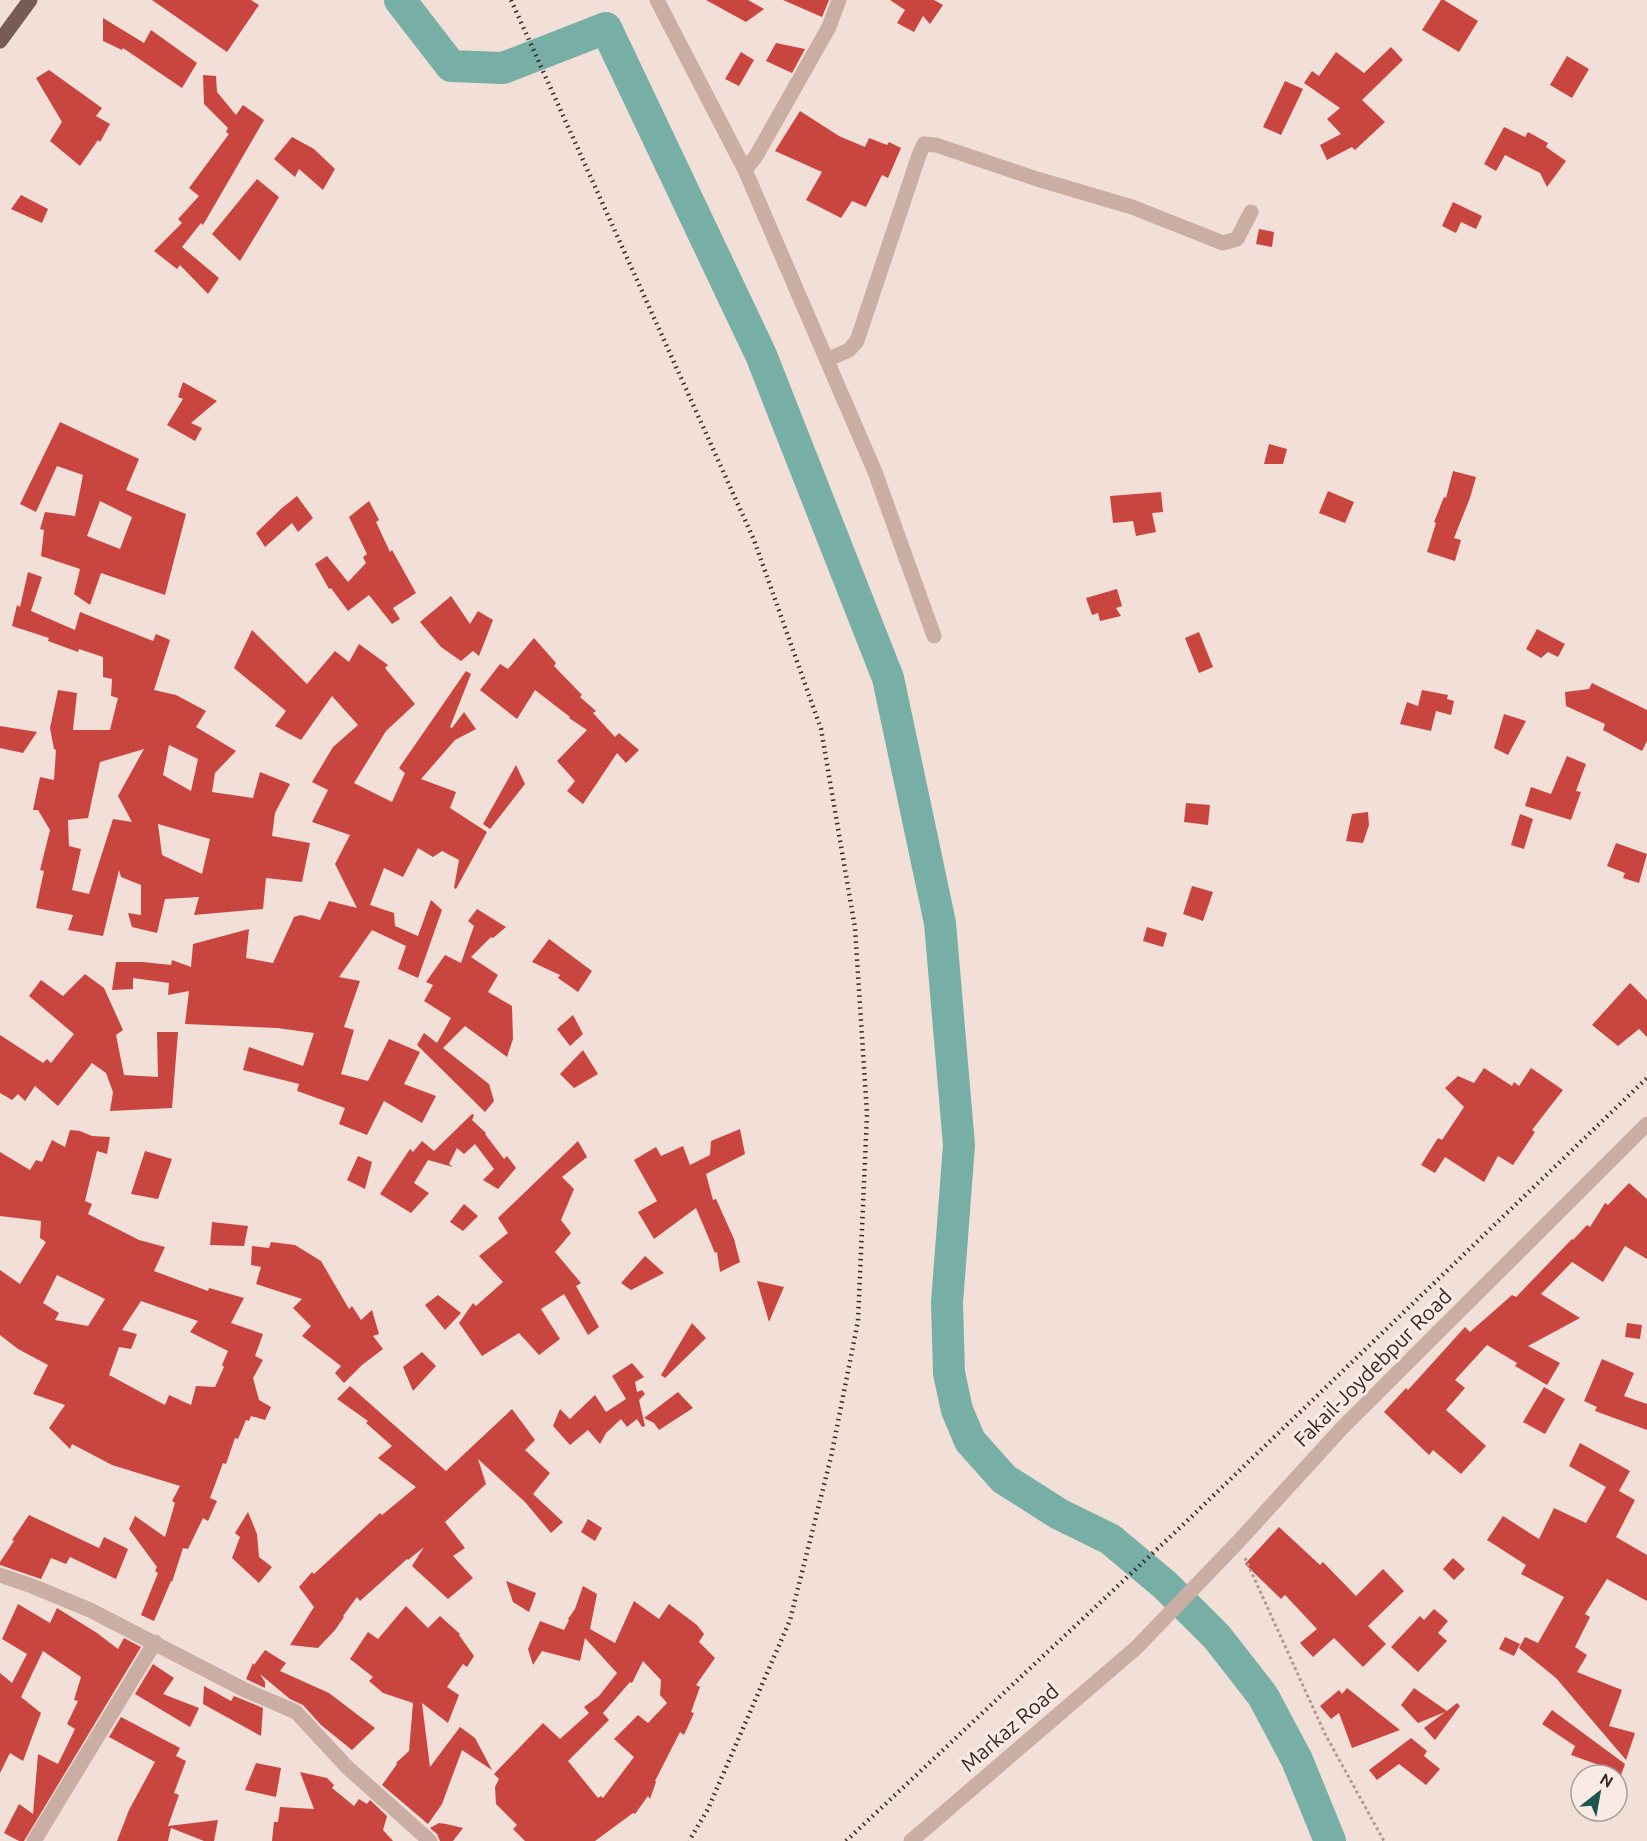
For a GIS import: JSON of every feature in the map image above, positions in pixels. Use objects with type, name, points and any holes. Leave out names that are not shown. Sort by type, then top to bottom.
[{"type":"main road","points":[[0,41],[30,0]]},
{"type":"street","points":[[657,0],[745,170],[875,472],[934,636]]},
{"type":"street","points":[[745,170],[756,156],[829,27],[839,0]]},
{"type":"street","points":[[827,360],[849,350],[857,341],[924,144],[936,145],[1037,179],[1132,207],[1223,243],[1237,239],[1251,212]]},
{"type":"street","name":"Fakail-Joydebpur Road","points":[[1136,1648],[1238,1542],[1342,1428],[1647,1125]]},
{"type":"street","points":[[0,1575],[90,1610],[245,1690],[296,1712],[347,1767],[430,1841]]},
{"type":"street","points":[[34,1841],[155,1642]]},
{"type":"street","name":"Markaz Road","points":[[911,1841],[1136,1648]]},
{"type":"path","points":[[1238,1542],[1325,1734],[1384,1841]]},
{"type":"building","points":[[152,0],[251,0],[259,5],[227,52]]},
{"type":"building","points":[[706,0],[748,0],[764,9],[746,22]]},
{"type":"building","points":[[783,0],[829,0],[822,17]]},
{"type":"building","points":[[890,0],[934,0],[943,5],[930,24],[923,16],[914,32],[897,23],[905,10]]},
{"type":"building","points":[[1441,0],[1478,21],[1459,52],[1422,30]]},
{"type":"building","points":[[103,18],[144,43],[151,30],[197,63],[182,88],[123,48],[122,50],[103,41]]},
{"type":"building","points":[[776,43],[805,49],[792,73],[766,61]]},
{"type":"building","points":[[1391,47],[1403,60],[1362,100],[1385,122],[1355,150],[1352,147],[1327,160],[1320,145],[1341,134],[1327,119],[1340,108],[1304,83],[1312,71],[1319,76],[1336,52],[1364,73]]},
{"type":"building","points":[[741,52],[754,60],[739,86],[725,79]]},
{"type":"building","points":[[1567,56],[1589,69],[1572,98],[1550,85]]},
{"type":"building","points":[[49,70],[102,108],[96,116],[110,124],[100,142],[98,140],[80,166],[50,141],[62,122],[36,78]]},
{"type":"building","points":[[203,75],[216,76],[217,92],[236,115],[243,105],[264,120],[203,225],[201,223],[182,247],[219,278],[208,294],[180,265],[177,269],[154,251],[182,223],[178,219],[199,196],[189,188],[229,134],[226,132],[228,128],[204,104]]},
{"type":"building","points":[[1285,81],[1303,89],[1281,135],[1263,127]]},
{"type":"building","points":[[800,111],[839,136],[865,147],[869,138],[887,145],[889,142],[901,148],[888,178],[882,175],[866,207],[852,201],[841,218],[806,200],[822,172],[775,151]]},
{"type":"building","points":[[1504,127],[1525,137],[1528,132],[1548,143],[1546,147],[1566,161],[1547,187],[1540,173],[1505,155],[1496,171],[1484,164]]},
{"type":"building","points":[[292,137],[314,149],[335,169],[323,190],[299,169],[295,177],[274,159]]},
{"type":"building","points":[[257,179],[279,197],[240,261],[212,234]]},
{"type":"building","points":[[21,195],[48,209],[42,223],[11,209]]},
{"type":"building","points":[[1453,202],[1482,216],[1476,229],[1461,222],[1456,233],[1442,226]]},
{"type":"building","points":[[1259,229],[1274,232],[1272,247],[1256,244]]},
{"type":"building","points":[[183,382],[217,401],[191,423],[202,428],[195,441],[167,425],[183,399],[178,397]]},
{"type":"building","points":[[60,422],[139,459],[126,490],[186,514],[165,595],[101,573],[90,605],[74,594],[80,569],[41,556],[44,530],[40,529],[45,512],[75,516],[83,475],[57,466],[36,512],[20,504]],"holes":[[[100,501],[132,517],[120,549],[87,536]]]},
{"type":"building","points":[[1269,444],[1287,449],[1283,464],[1264,464]]},
{"type":"building","points":[[1453,471],[1476,477],[1454,538],[1461,540],[1455,561],[1427,552],[1436,523],[1434,522],[1444,497],[1446,498]]},
{"type":"building","points":[[1328,491],[1354,502],[1345,523],[1319,513]]},
{"type":"building","points":[[1161,492],[1163,512],[1152,513],[1156,532],[1136,536],[1133,521],[1113,523],[1110,496]]},
{"type":"building","points":[[297,496],[313,518],[298,532],[292,523],[265,547],[256,533]]},
{"type":"building","points":[[369,501],[379,520],[376,522],[390,552],[392,550],[416,593],[393,608],[400,619],[392,624],[369,595],[348,611],[331,588],[329,589],[315,564],[327,556],[348,582],[366,563],[363,557],[367,554],[349,517]]},
{"type":"building","points":[[28,572],[42,577],[31,611],[75,630],[80,612],[153,641],[156,634],[170,640],[154,690],[176,695],[206,711],[196,727],[236,751],[215,773],[212,792],[253,798],[260,772],[290,784],[275,813],[272,836],[310,843],[302,882],[266,878],[263,909],[194,915],[199,897],[165,899],[157,933],[132,927],[128,913],[141,915],[141,885],[121,877],[119,870],[103,936],[68,930],[73,915],[36,908],[44,871],[40,870],[50,830],[38,810],[33,810],[40,777],[54,780],[56,750],[50,728],[58,690],[77,693],[73,730],[110,730],[118,698],[111,696],[112,679],[103,677],[103,657],[79,649],[78,652],[48,641],[49,638],[12,626],[17,605],[20,607]],"holes":[[[169,745],[198,759],[191,791],[163,775]],[[144,749],[118,796],[132,822],[113,819],[89,894],[72,890],[81,849],[69,846],[68,820],[88,818],[100,762]],[[158,824],[210,839],[202,874],[162,855]]]},
{"type":"building","points":[[1117,589],[1122,606],[1116,608],[1121,616],[1100,621],[1098,613],[1092,615],[1086,598]]},
{"type":"building","points":[[451,596],[470,624],[478,611],[493,620],[479,656],[473,651],[461,661],[441,647],[420,622]]},
{"type":"building","points":[[1537,629],[1565,644],[1558,657],[1548,652],[1541,658],[1526,649]]},
{"type":"building","points":[[252,630],[307,684],[335,651],[349,662],[359,644],[388,665],[385,668],[415,704],[386,731],[354,783],[392,802],[405,773],[399,768],[466,671],[471,674],[450,727],[452,728],[464,712],[476,729],[455,740],[421,779],[456,792],[450,808],[487,832],[456,889],[454,888],[459,860],[442,851],[433,857],[418,848],[403,877],[384,868],[370,905],[394,913],[395,926],[418,936],[431,900],[442,910],[418,978],[398,969],[406,946],[372,930],[339,977],[360,981],[344,1027],[354,1030],[341,1074],[368,1081],[389,1039],[420,1052],[404,1084],[436,1096],[422,1123],[384,1101],[367,1135],[339,1124],[345,1108],[297,1091],[299,1084],[243,1070],[249,1047],[303,1066],[314,1033],[277,1028],[185,1024],[189,991],[168,995],[169,983],[133,978],[133,989],[112,990],[116,962],[171,965],[172,960],[191,967],[193,944],[249,929],[246,958],[273,963],[294,917],[301,915],[320,920],[329,901],[357,908],[335,864],[350,835],[312,822],[328,790],[312,782],[333,747],[358,725],[332,696],[301,740],[275,726],[286,711],[234,668]]},
{"type":"building","points":[[1199,632],[1213,667],[1199,673],[1185,638]]},
{"type":"building","points":[[534,638],[556,663],[554,666],[582,695],[580,697],[596,711],[593,713],[615,737],[619,733],[639,750],[626,763],[617,753],[583,804],[567,791],[575,781],[557,761],[587,730],[535,690],[517,719],[480,690],[500,664],[508,669]]},
{"type":"building","points":[[1592,683],[1647,710],[1647,741],[1642,751],[1603,730],[1605,724],[1566,706],[1565,692],[1589,689]]},
{"type":"building","points":[[1422,690],[1448,695],[1447,699],[1454,701],[1451,715],[1436,711],[1431,731],[1400,724],[1407,702],[1418,706]]},
{"type":"building","points":[[1504,714],[1526,721],[1508,755],[1494,748]]},
{"type":"building","points":[[0,726],[37,732],[23,753],[0,748]]},
{"type":"building","points":[[1567,756],[1586,764],[1576,791],[1581,792],[1571,820],[1525,806],[1531,787],[1551,794]]},
{"type":"building","points":[[516,765],[525,784],[490,829],[483,824]]},
{"type":"building","points":[[1186,803],[1210,805],[1208,825],[1184,822]]},
{"type":"building","points":[[1368,812],[1369,825],[1363,843],[1346,841],[1352,814]]},
{"type":"building","points":[[1520,814],[1533,819],[1524,849],[1511,845]]},
{"type":"building","points":[[1616,843],[1647,854],[1639,883],[1623,878],[1625,873],[1607,866]]},
{"type":"building","points":[[1192,886],[1213,892],[1203,921],[1183,914]]},
{"type":"building","points":[[477,909],[506,927],[493,938],[491,937],[471,957],[498,975],[488,992],[512,1006],[513,1039],[507,1057],[465,1026],[443,1048],[489,1084],[494,1101],[485,1112],[417,1045],[424,1033],[437,1043],[451,1018],[424,1001],[433,985],[426,982],[445,955],[461,963],[474,926],[468,921]]},
{"type":"building","points":[[1147,927],[1167,933],[1163,947],[1143,941]]},
{"type":"building","points":[[549,939],[592,971],[578,992],[558,978],[560,975],[532,962]]},
{"type":"building","points":[[85,974],[104,988],[123,1030],[116,1035],[124,1075],[158,1077],[157,1032],[178,1032],[172,1108],[110,1111],[113,1092],[106,1073],[92,1063],[58,1106],[35,1086],[25,1101],[18,1094],[12,1100],[0,1093],[0,1035],[43,1063],[47,1059],[51,1063],[74,1034],[29,996],[41,980],[63,996]]},
{"type":"building","points":[[1630,983],[1647,1000],[1647,1037],[1639,1029],[1618,1046],[1592,1025]]},
{"type":"building","points":[[573,1015],[583,1034],[570,1046],[557,1029]]},
{"type":"building","points":[[583,1050],[598,1074],[574,1088],[560,1074]]},
{"type":"building","points":[[1484,1068],[1512,1086],[1514,1082],[1519,1086],[1531,1068],[1563,1090],[1532,1130],[1535,1132],[1513,1165],[1498,1156],[1484,1182],[1445,1157],[1435,1173],[1421,1165],[1438,1138],[1442,1140],[1464,1107],[1445,1088],[1458,1076],[1474,1083]]},
{"type":"building","points":[[472,1114],[474,1115],[472,1120],[486,1133],[504,1159],[507,1156],[516,1168],[498,1189],[483,1180],[494,1169],[475,1144],[464,1154],[457,1148],[449,1164],[453,1167],[428,1160],[414,1183],[429,1193],[411,1213],[380,1194],[410,1149],[413,1152],[422,1141],[434,1151]]},
{"type":"building","points":[[740,1129],[745,1154],[706,1174],[713,1200],[716,1199],[734,1239],[740,1262],[720,1272],[717,1252],[715,1253],[696,1208],[654,1239],[638,1212],[657,1201],[634,1160],[656,1147],[661,1156],[683,1146],[690,1165],[710,1155],[711,1141]]},
{"type":"building","points":[[70,1130],[92,1136],[110,1137],[107,1154],[97,1151],[85,1201],[92,1204],[88,1214],[139,1240],[165,1247],[154,1271],[208,1291],[209,1288],[244,1298],[231,1323],[263,1334],[255,1356],[263,1360],[253,1378],[259,1400],[271,1407],[265,1420],[251,1416],[249,1421],[246,1420],[238,1439],[235,1438],[210,1498],[217,1501],[208,1521],[203,1518],[188,1549],[183,1548],[172,1582],[154,1621],[141,1615],[158,1573],[155,1571],[157,1567],[129,1529],[135,1516],[165,1537],[175,1503],[172,1501],[180,1486],[112,1465],[72,1444],[70,1449],[49,1428],[65,1405],[33,1394],[48,1365],[18,1349],[0,1335],[0,1270],[20,1284],[46,1242],[40,1238],[41,1221],[0,1216],[0,1152],[30,1170],[36,1160],[42,1162],[52,1140],[65,1147]],"holes":[[[57,1275],[105,1299],[88,1326],[55,1320],[59,1313],[43,1303]],[[141,1301],[198,1321],[190,1332],[228,1351],[215,1387],[196,1386],[191,1405],[169,1395],[165,1405],[109,1375],[119,1347],[131,1349],[137,1334],[122,1330]]]},
{"type":"building","points":[[578,1141],[587,1157],[562,1177],[574,1189],[561,1220],[571,1233],[555,1252],[581,1283],[576,1286],[599,1327],[588,1335],[564,1294],[541,1309],[560,1339],[539,1355],[519,1333],[482,1356],[459,1323],[473,1303],[476,1306],[503,1282],[479,1256],[508,1233],[498,1218]]},
{"type":"building","points":[[145,1151],[172,1159],[158,1199],[131,1194]]},
{"type":"building","points":[[358,1156],[372,1162],[365,1189],[347,1180]]},
{"type":"building","points":[[1629,1183],[1647,1199],[1647,1259],[1625,1246],[1603,1282],[1572,1262],[1541,1294],[1580,1318],[1528,1346],[1560,1363],[1547,1385],[1515,1366],[1517,1363],[1487,1345],[1455,1380],[1465,1388],[1446,1410],[1486,1446],[1461,1474],[1433,1450],[1429,1455],[1384,1412],[1406,1388],[1408,1390],[1465,1327],[1470,1332],[1512,1295],[1516,1297],[1572,1239],[1587,1225],[1590,1227],[1605,1203],[1608,1205]]},
{"type":"building","points":[[464,1204],[478,1216],[463,1231],[450,1222]]},
{"type":"building","points":[[212,1222],[248,1226],[244,1246],[210,1245]]},
{"type":"building","points":[[271,1242],[295,1245],[321,1261],[349,1309],[352,1306],[361,1320],[372,1310],[379,1334],[373,1336],[383,1349],[344,1383],[335,1373],[341,1366],[302,1336],[311,1326],[293,1308],[302,1299],[256,1284],[261,1267],[251,1265],[252,1246],[269,1248]]},
{"type":"building","points":[[645,1256],[664,1273],[631,1290],[621,1283]]},
{"type":"building","points":[[757,1281],[784,1287],[769,1322]]},
{"type":"building","points":[[438,1295],[461,1313],[445,1330],[425,1305]]},
{"type":"building","points":[[692,1323],[706,1338],[665,1378],[661,1375]]},
{"type":"building","points":[[1627,1323],[1642,1325],[1640,1339],[1625,1337]]},
{"type":"building","points":[[422,1352],[436,1366],[413,1391],[403,1367]]},
{"type":"building","points":[[1602,1359],[1634,1373],[1624,1396],[1647,1404],[1647,1430],[1595,1411],[1597,1407],[1584,1401]]},
{"type":"building","points":[[632,1363],[644,1377],[635,1382],[637,1392],[642,1390],[645,1394],[639,1400],[645,1426],[642,1427],[637,1419],[627,1427],[621,1419],[606,1433],[600,1444],[588,1430],[570,1445],[553,1426],[560,1409],[570,1419],[595,1395],[606,1412],[626,1399],[612,1376]]},
{"type":"building","points":[[350,1386],[446,1471],[512,1409],[535,1440],[525,1450],[550,1473],[533,1494],[563,1522],[551,1533],[525,1502],[478,1459],[486,1484],[445,1522],[465,1548],[453,1556],[473,1578],[448,1599],[412,1566],[424,1547],[360,1601],[357,1597],[335,1630],[318,1648],[290,1645],[314,1607],[299,1587],[312,1572],[314,1574],[380,1513],[382,1515],[416,1487],[378,1458],[392,1446],[366,1423],[368,1421],[337,1399]]},
{"type":"building","points":[[1544,1387],[1565,1399],[1545,1434],[1523,1422]]},
{"type":"building","points":[[678,1392],[693,1408],[659,1430],[654,1423],[644,1418]]},
{"type":"building","points":[[1580,1443],[1630,1471],[1619,1491],[1635,1500],[1616,1537],[1647,1555],[1647,1601],[1607,1579],[1585,1614],[1590,1617],[1575,1647],[1587,1655],[1577,1672],[1622,1690],[1609,1726],[1635,1733],[1626,1760],[1556,1678],[1519,1648],[1525,1637],[1538,1643],[1564,1597],[1521,1574],[1526,1565],[1487,1540],[1503,1516],[1539,1539],[1554,1508],[1586,1523],[1606,1487],[1569,1466]]},
{"type":"building","points":[[248,1512],[257,1534],[259,1557],[272,1567],[259,1583],[232,1558],[240,1537],[235,1533]]},
{"type":"building","points":[[29,1515],[99,1548],[104,1537],[128,1549],[116,1579],[70,1557],[66,1564],[51,1558],[41,1579],[0,1565],[14,1541],[12,1540]]},
{"type":"building","points":[[588,1519],[602,1528],[595,1541],[581,1532]]},
{"type":"building","points":[[1279,1527],[1320,1565],[1323,1562],[1356,1596],[1383,1569],[1404,1591],[1368,1626],[1386,1644],[1363,1667],[1334,1638],[1313,1657],[1300,1643],[1317,1629],[1285,1595],[1281,1599],[1245,1564]]},
{"type":"building","points":[[1453,1558],[1465,1569],[1454,1580],[1443,1569]]},
{"type":"building","points":[[506,1581],[536,1593],[529,1612],[513,1602]]},
{"type":"building","points":[[583,1586],[597,1594],[590,1629],[615,1643],[634,1601],[659,1619],[669,1604],[697,1625],[704,1634],[699,1642],[715,1658],[696,1685],[700,1687],[691,1712],[694,1713],[684,1735],[680,1732],[655,1781],[650,1799],[648,1796],[635,1814],[633,1813],[595,1841],[525,1841],[513,1829],[517,1825],[496,1804],[495,1787],[499,1779],[494,1774],[543,1723],[560,1739],[589,1713],[584,1707],[599,1696],[617,1673],[585,1638],[580,1661],[542,1651],[533,1665],[528,1649],[540,1621],[564,1630]],"holes":[[[643,1661],[661,1680],[660,1695],[667,1703],[648,1723],[638,1715],[614,1739],[634,1757],[603,1798],[601,1796],[598,1798],[568,1761],[609,1720],[603,1713],[630,1682],[632,1683]]]},
{"type":"building","points":[[18,1604],[50,1623],[57,1608],[118,1649],[124,1638],[141,1647],[24,1841],[19,1841],[4,1833],[19,1804],[33,1814],[38,1754],[58,1764],[75,1729],[67,1724],[78,1701],[74,1700],[81,1677],[43,1651],[21,1697],[41,1713],[23,1761],[10,1753],[0,1773],[0,1673],[12,1683],[27,1654],[2,1639]]},
{"type":"building","points":[[406,1606],[428,1628],[440,1616],[460,1634],[474,1656],[467,1667],[463,1664],[447,1687],[459,1695],[448,1723],[422,1703],[430,1767],[460,1727],[475,1738],[492,1770],[462,1750],[442,1804],[428,1824],[382,1785],[396,1763],[409,1751],[413,1703],[383,1693],[369,1681],[373,1677],[350,1659],[368,1632],[378,1639]]},
{"type":"building","points":[[1434,1609],[1448,1621],[1438,1633],[1447,1641],[1418,1672],[1391,1647],[1420,1616],[1424,1620]]},
{"type":"building","points":[[1505,1637],[1520,1644],[1514,1656],[1499,1649]]},
{"type":"building","points":[[265,1650],[286,1663],[280,1671],[329,1693],[375,1728],[352,1750],[321,1725],[303,1705],[290,1699],[260,1674],[265,1682],[265,1688],[246,1679],[253,1663],[254,1665]]},
{"type":"building","points":[[153,1664],[174,1678],[163,1694],[199,1708],[190,1727],[135,1694]]},
{"type":"building","points":[[204,1686],[231,1701],[234,1696],[263,1708],[261,1736],[203,1704]]},
{"type":"building","points":[[1347,1688],[1400,1730],[1352,1748],[1339,1713],[1331,1719],[1320,1706],[1339,1690],[1342,1694]]},
{"type":"building","points":[[1414,1688],[1447,1711],[1457,1703],[1460,1706],[1435,1740],[1424,1728],[1445,1712],[1418,1723],[1401,1705]]},
{"type":"building","points":[[1552,1710],[1624,1763],[1593,1763],[1571,1755],[1575,1746],[1542,1724]]},
{"type":"building","points":[[121,1717],[180,1748],[176,1756],[186,1761],[174,1793],[179,1795],[168,1826],[218,1820],[214,1841],[204,1841],[171,1828],[168,1841],[117,1841],[129,1810],[155,1762],[109,1737]]},
{"type":"building","points":[[1411,1738],[1427,1751],[1424,1756],[1440,1769],[1426,1785],[1399,1764],[1377,1780],[1369,1770]]},
{"type":"building","points":[[256,1763],[281,1768],[276,1797],[245,1790]]},
{"type":"building","points":[[300,1772],[327,1778],[334,1785],[332,1788],[354,1806],[359,1799],[367,1804],[370,1800],[387,1816],[383,1830],[393,1841],[272,1841],[274,1822],[278,1822],[280,1807],[314,1809]]},
{"type":"building","points":[[439,1823],[463,1828],[453,1841],[440,1841],[437,1834],[430,1828]]},
{"type":"waterway","points":[[400,0],[451,66],[503,68],[606,28],[761,355],[888,678],[940,923],[959,1145],[947,1303],[949,1373],[957,1410],[970,1441],[1004,1479],[1059,1514],[1110,1539],[1165,1585],[1217,1637],[1263,1696],[1297,1760],[1330,1841]]},
{"type":"railway","points":[[511,0],[754,540],[821,729],[855,928],[867,1114],[858,1321],[831,1457],[790,1620],[708,1809],[689,1841]]},
{"type":"railway","points":[[846,1841],[1187,1521],[1647,1078]]}]
